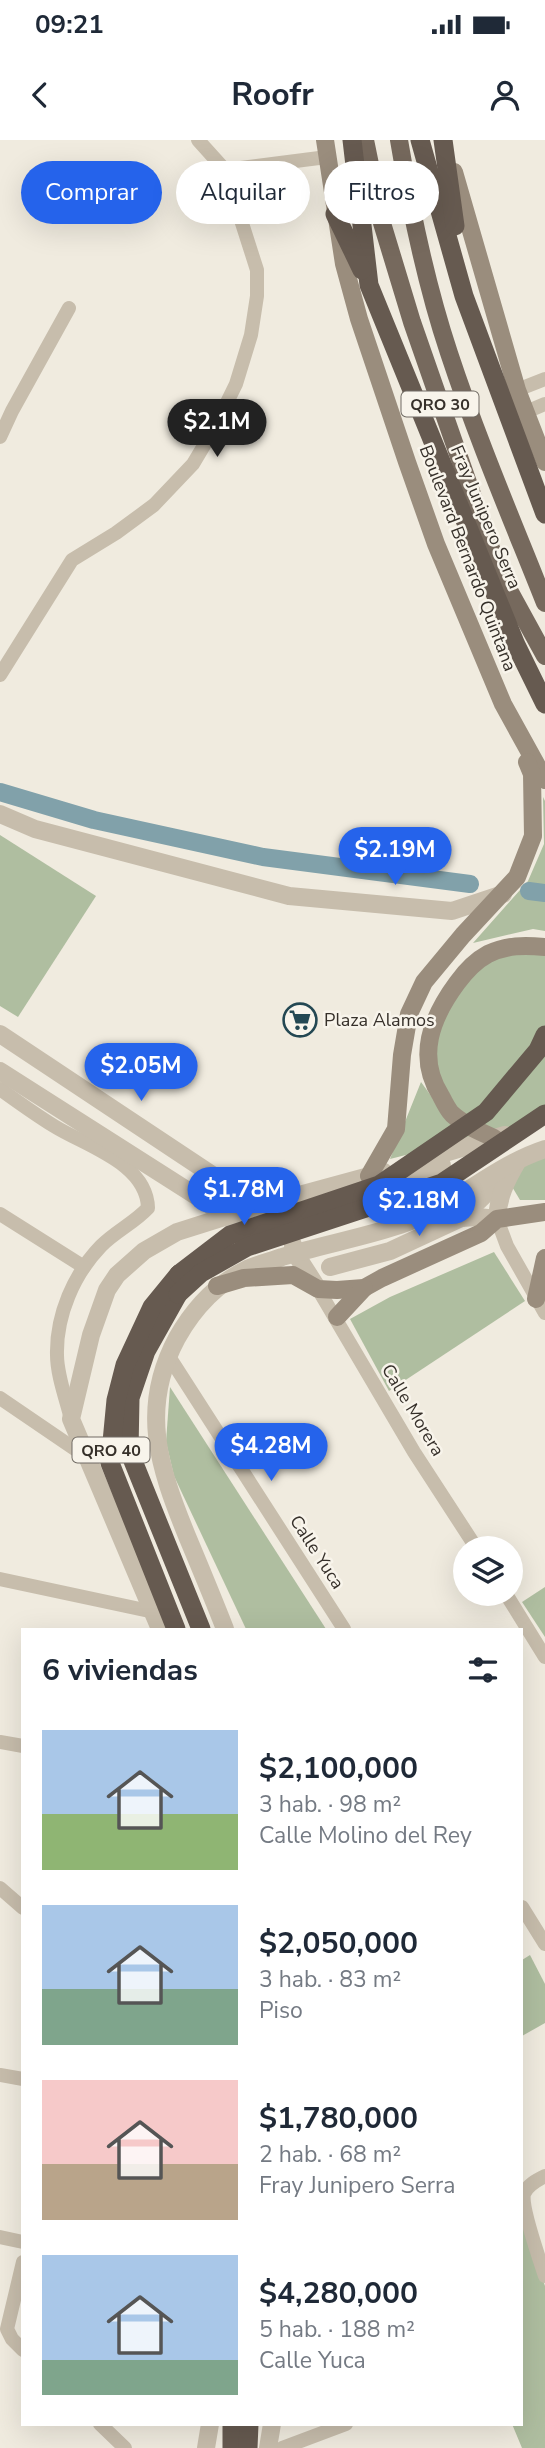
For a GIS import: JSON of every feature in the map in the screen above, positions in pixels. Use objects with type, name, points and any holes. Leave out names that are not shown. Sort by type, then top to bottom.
[{"type":"highway","name":"Fray Junipero Serra","points":[[352,140],[369,285],[516,645],[545,704]]},
{"type":"highway","points":[[421,140],[464,296],[545,513]]},
{"type":"highway","points":[[444,140],[464,296]]},
{"type":"highway","points":[[339,224],[369,285]]},
{"type":"highway","name":"QRO 40","points":[[176,1628],[110,1463],[116,1400],[125,1365],[152,1307],[179,1274],[230,1236],[379,1185],[485,1112],[538,1050],[545,1035]]},
{"type":"highway","name":"QRO 40","points":[[201,1628],[130,1451],[131,1398],[146,1351],[178,1294],[201,1273],[247,1247],[442,1183],[545,1114]]},
{"type":"highway","points":[[232,2426],[232,2448]]},
{"type":"highway","points":[[248,2448],[249,2426]]},
{"type":"main road","name":"Boulevard Bernardo Quintana","points":[[365,140],[382,223],[412,322],[458,454],[500,574],[545,656]]},
{"type":"main road","name":"QRO 30","points":[[399,140],[412,219],[448,350],[473,424],[545,603]]},
{"type":"main road","points":[[444,140],[517,390],[545,462]]},
{"type":"main road","name":"Boulevard Bernardo Quintana","points":[[336,224],[359,319],[436,544],[503,704],[545,780]]},
{"type":"main road","points":[[369,1176],[396,1129],[402,1055],[409,1014],[424,982],[463,934],[517,877],[533,836],[532,774],[503,704]]},
{"type":"main road","points":[[494,1138],[475,1130],[452,1114],[432,1082],[427,1058],[429,1034],[445,999],[468,969],[487,954],[517,945],[545,947]]},
{"type":"main road","points":[[337,1317],[364,1288],[481,1233],[498,1219],[545,1212]]},
{"type":"main road","points":[[540,1306],[545,1258]]},
{"type":"main road","points":[[217,1286],[244,1278],[293,1275],[318,1289],[364,1288]]},
{"type":"street","points":[[198,140],[217,161]]},
{"type":"street","points":[[296,161],[326,149]]},
{"type":"street","points":[[0,675],[72,560],[116,533],[153,505],[193,464],[215,427],[236,384],[251,335],[257,296],[257,270],[242,224]]},
{"type":"street","points":[[0,437],[6,414],[69,308]]},
{"type":"street","points":[[517,390],[545,379]]},
{"type":"street","points":[[526,412],[545,404]]},
{"type":"street","points":[[0,814],[35,829],[289,896],[452,911],[503,894]]},
{"type":"street","points":[[0,1034],[259,1206],[265,1217],[268,1229],[263,1246],[217,1286],[187,1320],[168,1355],[159,1385],[156,1412],[158,1452],[166,1485],[225,1628]]},
{"type":"street","points":[[0,1070],[204,1201]]},
{"type":"street","points":[[0,1089],[55,1127],[112,1157],[130,1171],[148,1198],[148,1208],[140,1217],[114,1234],[84,1267],[64,1307],[57,1357],[71,1419],[160,1628]]},
{"type":"street","points":[[71,1419],[92,1335],[107,1290],[117,1275],[144,1251],[177,1232],[259,1206],[545,1124]]},
{"type":"street","points":[[318,1289],[295,1253],[288,1225],[290,1217],[459,1159],[494,1138]]},
{"type":"street","points":[[217,1286],[249,1268],[401,1225],[545,1149]]},
{"type":"street","points":[[330,1267],[390,1251],[461,1218],[517,1162]]},
{"type":"street","points":[[517,1162],[503,1189],[498,1204],[498,1219],[507,1246],[540,1306]]},
{"type":"street","points":[[0,1214],[84,1267]]},
{"type":"street","points":[[461,1218],[498,1219]]},
{"type":"street","points":[[177,1232],[211,1227],[227,1237],[235,1250],[217,1286]]},
{"type":"street","name":"Calle Morera","points":[[318,1289],[337,1317],[414,1452],[469,1536]]},
{"type":"street","name":"Calle Yuca","points":[[168,1355],[343,1628]]},
{"type":"street","points":[[0,1398],[89,1459]]},
{"type":"street","points":[[0,1579],[154,1612]]},
{"type":"street","points":[[513,1606],[545,1657]]},
{"type":"street","points":[[0,1742],[21,1746]]},
{"type":"street","points":[[0,1888],[21,1906]]},
{"type":"street","points":[[523,1909],[545,1944]]},
{"type":"street","points":[[0,2075],[21,2079]]},
{"type":"street","points":[[545,2176],[534,2181],[524,2194],[525,2210],[545,2276]]},
{"type":"street","points":[[0,2237],[21,2242]]},
{"type":"street","points":[[21,2270],[7,2329],[21,2348]]},
{"type":"street","points":[[102,2426],[125,2448]]},
{"type":"street","points":[[206,2448],[210,2426]]},
{"type":"street","points":[[268,2448],[272,2426]]},
{"type":"street","points":[[282,2448],[341,2426]]},
{"type":"green space","points":[[543,797],[545,801],[545,931],[533,929],[473,943],[528,881],[544,844]]},
{"type":"green space","points":[[0,835],[96,896],[18,1017],[0,1006]]},
{"type":"green space","points":[[545,947],[545,1124],[494,1138],[475,1130],[431,1082],[429,1034],[487,954]]},
{"type":"green space","points":[[421,1082],[442,1111],[477,1137],[390,1159]]},
{"type":"green space","points":[[545,1157],[545,1200],[520,1200],[511,1185],[524,1166]]},
{"type":"green space","points":[[494,1252],[525,1301],[389,1391],[350,1319],[390,1297]]},
{"type":"green space","points":[[170,1387],[325,1628],[246,1628],[174,1476],[166,1442]]},
{"type":"green space","points":[[545,1587],[545,1637],[523,1604]]},
{"type":"green space","points":[[530,1955],[545,1984],[545,2023],[523,2035],[523,1959]]},
{"type":"green space","points":[[523,2220],[545,2286],[545,2448],[522,2448],[513,2426],[523,2426]]},
{"type":"waterway","points":[[0,792],[94,820],[263,857],[470,884]]},
{"type":"waterway","points":[[529,891],[545,893]]},
{"type":"tunnel","points":[[204,1201],[257,1236]]},
{"type":"place","name":"Plaza Alamos","points":[[300,1020]]}]
